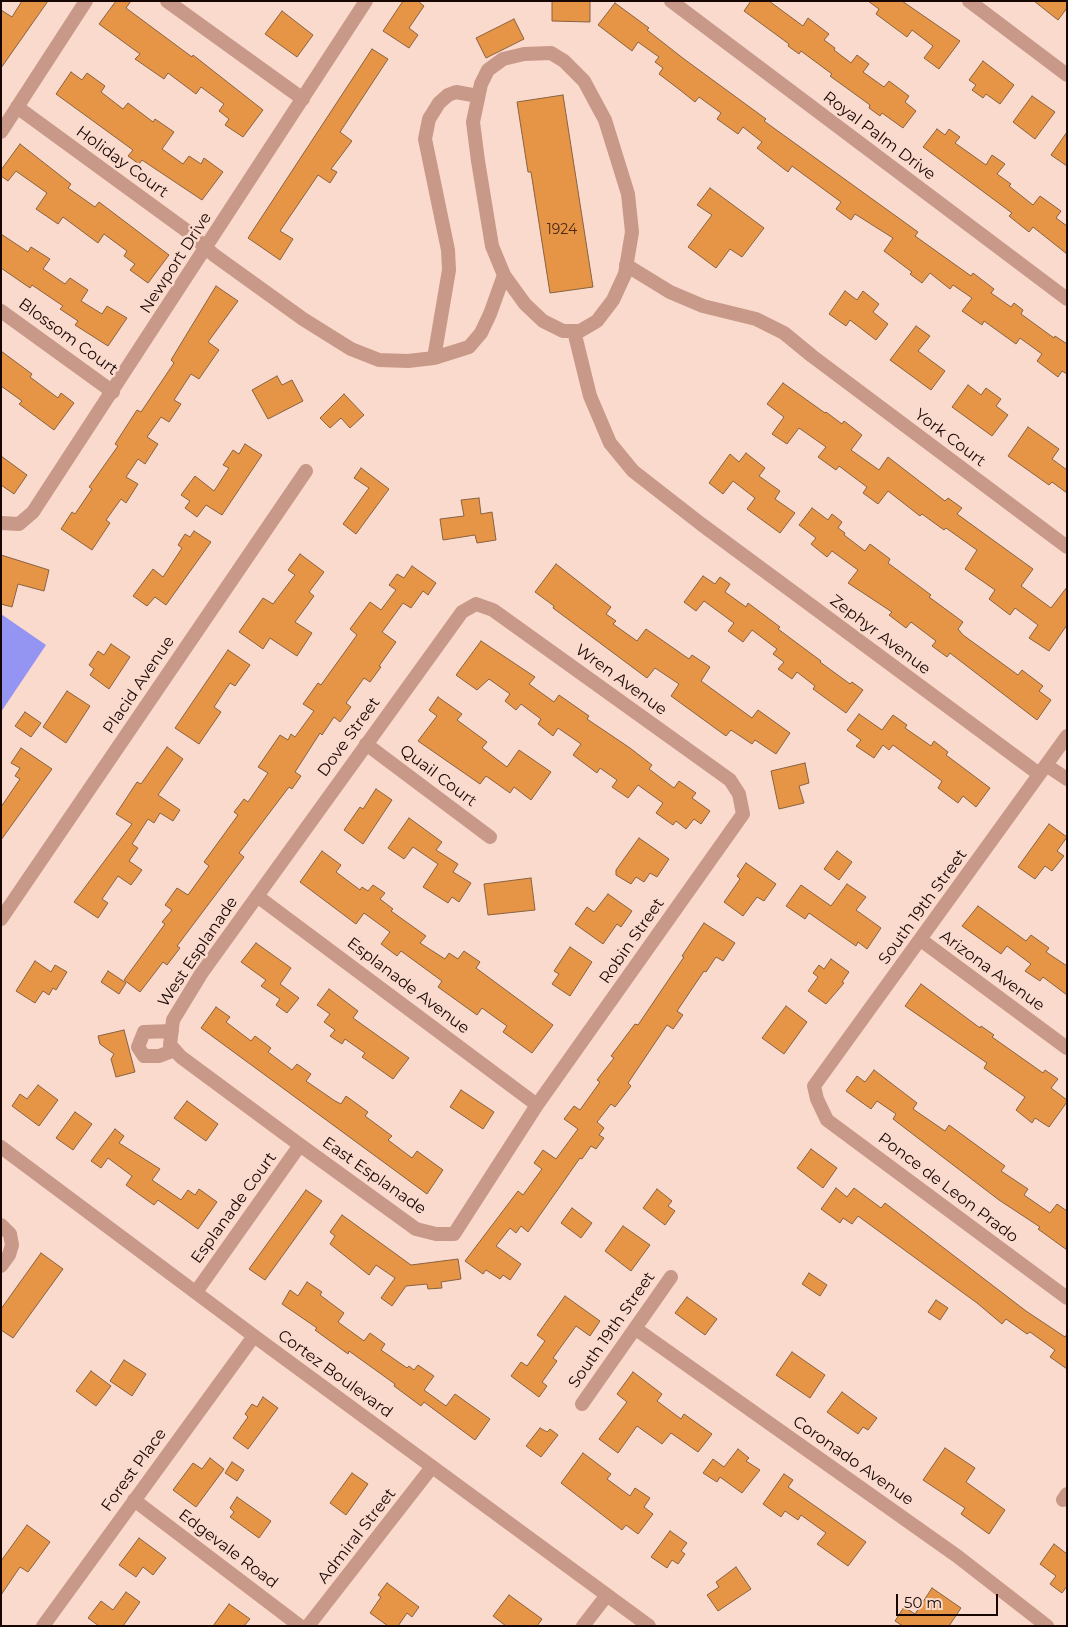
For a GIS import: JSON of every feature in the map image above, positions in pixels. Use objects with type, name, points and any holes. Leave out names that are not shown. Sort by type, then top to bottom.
[{"type":"street","points":[[1,132],[86,1]]},
{"type":"street","points":[[167,1],[303,99]]},
{"type":"street","name":"Newport Drive","points":[[1,523],[19,524],[33,512],[113,392],[366,1]]},
{"type":"street","name":"Royal Palm Drive","points":[[671,1],[1067,298]]},
{"type":"street","points":[[969,1],[1067,75]]},
{"type":"street","points":[[551,53],[564,60],[584,81],[605,120],[628,194],[632,232],[626,265],[613,300],[597,321],[580,331],[563,331],[543,321],[525,304],[504,275],[492,246],[473,122],[481,84],[488,70],[503,59],[524,54],[551,53]]},
{"type":"street","points":[[434,358],[449,270],[448,250],[425,139],[430,119],[439,103],[448,95],[456,92],[478,96]]},
{"type":"street","name":"Holiday Court","points":[[17,107],[206,246],[214,255],[303,319],[351,350],[379,360],[408,361],[434,358],[469,347],[481,333],[504,275]]},
{"type":"street","name":"York Court","points":[[626,265],[670,292],[703,306],[756,319],[784,333],[1067,547]]},
{"type":"street","name":"Blossom Court","points":[[1,311],[113,392]]},
{"type":"street","name":"Zephyr Avenue","points":[[574,331],[590,396],[610,443],[633,471],[701,524],[1043,770],[1067,780]]},
{"type":"street","name":"Placid Avenue","points":[[1,918],[306,471]]},
{"type":"street","name":"Dove Street","points":[[257,896],[462,612],[476,604]]},
{"type":"street","name":"Wren Avenue","points":[[476,604],[493,610],[730,780],[739,794]]},
{"type":"street","name":"South 19th Street","points":[[817,1100],[814,1086],[1067,736]]},
{"type":"street","name":"Quail Court","points":[[366,744],[490,837]]},
{"type":"street","name":"Robin Street","points":[[537,1105],[743,814],[739,794]]},
{"type":"street","name":"West Esplanade","points":[[175,1050],[170,1045],[173,1020],[201,974],[257,896]]},
{"type":"street","name":"Esplanade Avenue","points":[[257,896],[537,1105]]},
{"type":"street","name":"Arizona Avenue","points":[[921,940],[1067,1048]]},
{"type":"street","points":[[172,1031],[144,1032],[138,1047],[144,1056],[159,1056],[175,1050],[300,1146]]},
{"type":"street","name":"Ponce de Leon Prado","points":[[817,1100],[828,1120],[1067,1298]]},
{"type":"street","name":"East Esplanade","points":[[300,1146],[416,1229],[436,1234],[454,1234],[537,1105]]},
{"type":"street","name":"Esplanade Court","points":[[196,1292],[300,1146]]},
{"type":"street","name":"Cortez Boulevard","points":[[1,1147],[254,1336],[649,1626]]},
{"type":"street","points":[[1,1226],[10,1234],[12,1245],[9,1256],[1,1266]]},
{"type":"street","name":"South 19th Street","points":[[582,1404],[671,1277]]},
{"type":"street","name":"Coronado Avenue","points":[[636,1328],[957,1556],[1047,1626]]},
{"type":"street","name":"Forest Place","points":[[43,1626],[254,1336]]},
{"type":"street","name":"Admiral Street","points":[[308,1626],[432,1467]]},
{"type":"street","name":"Edgevale Road","points":[[134,1500],[300,1626]]},
{"type":"street","points":[[583,1626],[607,1595]]},
{"type":"shaded area","points":[[1,614],[46,645],[1,712]]},
{"type":"building","points":[[22,1],[48,1],[1,68],[1,10],[12,17]]},
{"type":"building","points":[[116,1],[131,1],[126,8],[192,57],[193,55],[263,110],[243,137],[225,125],[229,119],[219,111],[224,104],[201,87],[196,94],[168,73],[164,79],[135,59],[140,54],[99,24]]},
{"type":"building","points":[[403,1],[418,1],[424,6],[409,28],[418,35],[409,48],[383,31]]},
{"type":"building","points":[[552,1],[590,1],[590,22],[552,21]]},
{"type":"building","points":[[751,1],[769,1],[803,26],[808,18],[829,34],[824,40],[835,48],[834,50],[851,63],[857,55],[869,64],[863,72],[884,87],[889,81],[909,96],[905,102],[916,111],[903,128],[882,113],[880,116],[869,108],[870,105],[830,76],[832,74],[801,51],[799,54],[788,46],[789,44],[744,11]]},
{"type":"building","points":[[868,1],[902,1],[960,41],[939,69],[924,58],[933,46],[912,30],[907,37],[876,14],[879,9]]},
{"type":"building","points":[[1034,1],[1067,1],[1067,8],[1058,20]]},
{"type":"building","points":[[615,3],[649,28],[647,30],[684,59],[766,119],[764,121],[918,232],[915,236],[971,276],[973,273],[994,289],[991,293],[1011,307],[1014,303],[1023,310],[1021,314],[1054,338],[1055,336],[1067,344],[1067,374],[1062,371],[1058,377],[1037,361],[1042,354],[1020,338],[1016,344],[984,321],[982,325],[962,311],[972,298],[953,285],[950,289],[930,273],[922,283],[910,274],[912,272],[884,251],[893,238],[855,214],[851,220],[836,209],[841,202],[792,166],[788,172],[757,148],[762,142],[743,127],[738,134],[717,119],[721,113],[699,97],[695,102],[659,74],[663,68],[655,62],[659,57],[638,42],[632,51],[598,25]]},
{"type":"building","points":[[282,11],[313,35],[297,57],[265,34]]},
{"type":"building","points":[[514,19],[524,39],[486,58],[476,38]]},
{"type":"building","points":[[372,49],[388,59],[340,132],[352,141],[331,169],[337,172],[330,183],[318,175],[280,231],[293,239],[280,260],[248,238]]},
{"type":"building","points":[[983,61],[1014,85],[1000,104],[986,94],[983,98],[972,90],[976,85],[969,80]]},
{"type":"building","points":[[71,72],[82,80],[87,73],[105,86],[101,92],[123,109],[128,103],[153,122],[155,119],[174,132],[162,149],[183,164],[189,156],[201,164],[204,158],[223,172],[202,200],[142,160],[139,164],[128,156],[133,150],[56,94]]},
{"type":"building","points":[[563,95],[593,287],[550,293],[531,172],[528,172],[517,102]]},
{"type":"building","points":[[1032,96],[1055,112],[1035,139],[1013,122]]},
{"type":"building","points":[[937,129],[945,135],[949,129],[960,137],[955,143],[986,165],[992,155],[1005,164],[997,174],[1011,184],[1009,186],[1033,205],[1040,196],[1061,211],[1056,218],[1067,226],[1067,254],[1033,227],[1029,232],[1009,216],[1012,213],[923,147]]},
{"type":"building","points":[[1067,132],[1067,166],[1051,155]]},
{"type":"building","points":[[20,144],[71,184],[68,188],[95,207],[99,202],[169,255],[148,283],[130,270],[135,264],[124,256],[127,251],[104,234],[98,243],[63,217],[58,224],[36,209],[47,193],[16,171],[8,181],[1,176],[1,170]]},
{"type":"building","points":[[710,188],[764,228],[742,257],[730,249],[716,268],[688,247],[712,215],[697,205]]},
{"type":"building","points":[[1,234],[28,252],[31,247],[50,259],[43,269],[65,284],[70,278],[88,290],[81,301],[102,314],[107,306],[127,318],[108,346],[75,325],[78,321],[60,309],[63,306],[32,285],[30,288],[1,268]]},
{"type":"building","points":[[216,286],[238,301],[208,342],[219,350],[199,379],[191,374],[174,400],[181,404],[169,422],[161,417],[147,437],[158,444],[145,464],[138,459],[126,477],[138,484],[126,503],[121,499],[106,520],[110,523],[92,550],[61,529],[72,512],[75,514],[92,489],[89,487],[118,446],[115,444],[137,410],[141,412],[174,363],[171,360]]},
{"type":"building","points":[[845,291],[857,300],[863,291],[879,304],[873,312],[888,324],[876,340],[850,320],[846,326],[829,314]]},
{"type":"building","points":[[916,326],[930,336],[918,351],[945,371],[931,390],[890,360]]},
{"type":"building","points":[[1,351],[32,374],[30,377],[58,398],[61,393],[74,403],[54,430],[19,404],[22,401],[1,386]]},
{"type":"building","points":[[277,376],[282,385],[292,380],[303,401],[268,419],[252,390]]},
{"type":"building","points":[[783,383],[825,413],[842,424],[844,421],[862,435],[851,450],[879,470],[888,457],[945,501],[948,498],[962,508],[957,514],[1033,569],[1021,586],[1051,608],[1067,587],[1067,625],[1049,651],[1029,638],[1038,625],[1015,608],[1010,615],[989,599],[995,590],[965,569],[977,550],[946,528],[944,530],[922,514],[920,516],[888,491],[878,504],[863,493],[867,487],[839,466],[836,470],[818,457],[826,447],[799,428],[787,444],[772,434],[784,417],[767,404]]},
{"type":"building","points":[[968,385],[981,395],[986,388],[1001,399],[996,406],[1008,415],[992,436],[952,407]]},
{"type":"building","points":[[344,394],[364,415],[350,428],[341,418],[330,428],[320,418]]},
{"type":"building","points":[[1028,427],[1059,449],[1052,459],[1067,470],[1067,493],[1052,482],[1049,485],[1008,456]]},
{"type":"building","points":[[245,444],[262,455],[222,515],[206,505],[197,517],[185,508],[190,501],[181,495],[195,476],[214,491],[229,468],[223,465],[233,450],[239,454]]},
{"type":"building","points":[[746,453],[765,468],[759,476],[780,491],[775,499],[795,513],[780,533],[747,509],[755,498],[733,481],[723,494],[709,483],[730,454],[739,462]]},
{"type":"building","points":[[1,456],[27,475],[14,494],[1,485]]},
{"type":"building","points":[[361,468],[389,489],[356,534],[343,524],[369,488],[354,478]]},
{"type":"building","points":[[479,498],[481,514],[492,512],[496,540],[477,543],[475,535],[443,540],[440,519],[464,516],[461,500]]},
{"type":"building","points":[[812,508],[828,520],[832,514],[842,522],[838,528],[865,551],[870,544],[890,559],[888,563],[963,622],[958,629],[963,635],[1018,675],[1022,670],[1043,686],[1039,691],[1051,700],[1037,720],[950,653],[947,657],[932,646],[936,641],[911,622],[906,628],[889,615],[892,612],[848,583],[858,570],[832,551],[827,557],[811,544],[816,538],[799,525]]},
{"type":"building","points":[[194,531],[211,542],[166,605],[155,597],[147,606],[133,596],[153,569],[163,577],[182,548],[178,545],[185,534],[190,537]]},
{"type":"building","points":[[300,554],[324,572],[309,592],[314,596],[295,622],[312,633],[297,656],[270,638],[263,649],[239,632],[263,598],[273,604],[295,575],[288,570]]},
{"type":"building","points":[[1,555],[49,570],[44,591],[18,584],[12,607],[1,604]]},
{"type":"building","points":[[556,564],[611,607],[606,614],[616,621],[613,624],[637,641],[646,629],[689,659],[692,655],[710,667],[701,681],[752,718],[758,710],[790,733],[776,754],[755,740],[752,744],[731,730],[726,736],[671,696],[679,684],[655,668],[647,678],[553,608],[554,606],[535,592]]},
{"type":"building","points":[[412,566],[436,583],[428,595],[423,591],[411,608],[403,603],[382,632],[396,642],[379,666],[381,667],[370,682],[364,678],[346,703],[351,707],[340,722],[334,717],[322,735],[320,733],[295,772],[301,776],[292,789],[289,787],[239,853],[244,857],[177,946],[180,948],[167,965],[163,962],[140,992],[124,980],[165,924],[162,922],[172,910],[165,905],[177,888],[188,895],[209,866],[204,862],[238,815],[234,812],[244,799],[248,802],[268,773],[258,767],[280,735],[288,740],[291,734],[295,737],[314,711],[303,704],[318,683],[321,685],[357,635],[350,629],[370,602],[381,610],[396,590],[389,585],[397,574],[404,578]]},
{"type":"building","points":[[703,576],[715,584],[720,577],[730,584],[725,592],[746,607],[748,603],[780,627],[778,629],[820,662],[850,684],[852,682],[863,690],[846,713],[813,689],[815,686],[797,672],[792,679],[778,669],[784,662],[773,654],[777,649],[752,630],[743,642],[728,631],[734,623],[704,601],[696,611],[684,602]]},
{"type":"building","points":[[481,641],[535,677],[529,684],[554,702],[559,695],[589,716],[587,719],[652,765],[649,769],[674,788],[679,781],[696,793],[692,798],[710,811],[701,824],[694,819],[686,829],[676,821],[673,825],[656,813],[663,803],[638,785],[628,798],[612,787],[617,780],[600,768],[597,773],[573,755],[581,744],[558,728],[553,736],[538,724],[541,719],[521,704],[516,710],[505,701],[510,694],[489,679],[477,690],[456,675]]},
{"type":"building","points":[[111,644],[130,657],[109,689],[90,675],[94,669],[89,665],[98,651],[104,655]]},
{"type":"building","points":[[228,650],[250,665],[235,686],[230,683],[214,707],[221,712],[199,744],[175,728]]},
{"type":"building","points":[[67,691],[90,706],[66,743],[43,727]]},
{"type":"building","points":[[438,697],[462,714],[457,720],[487,742],[482,748],[507,767],[519,750],[551,772],[531,800],[514,787],[510,793],[486,776],[480,784],[418,741],[437,716],[429,710]]},
{"type":"building","points":[[25,712],[41,723],[31,737],[15,726]]},
{"type":"building","points":[[859,714],[882,730],[893,715],[907,725],[905,728],[931,746],[934,741],[948,752],[946,755],[990,788],[976,807],[963,796],[958,803],[938,788],[942,781],[893,745],[889,750],[883,745],[874,758],[856,746],[861,740],[847,730]]},
{"type":"building","points":[[167,747],[183,759],[158,795],[180,810],[173,821],[160,813],[154,823],[148,819],[132,844],[138,848],[129,861],[142,870],[131,885],[118,876],[102,899],[108,903],[98,918],[74,902],[132,824],[116,814],[137,782],[141,784]]},
{"type":"building","points":[[21,748],[52,769],[1,840],[1,807],[20,779],[15,776],[20,768],[11,763]]},
{"type":"building","points":[[805,763],[809,783],[799,786],[804,803],[779,809],[771,771]]},
{"type":"building","points":[[376,789],[392,800],[363,844],[344,830],[360,807],[363,809]]},
{"type":"building","points":[[409,818],[442,842],[436,850],[458,864],[453,872],[471,883],[459,902],[452,897],[448,903],[423,887],[438,864],[413,847],[404,859],[388,848]]},
{"type":"building","points":[[1049,824],[1067,837],[1057,851],[1064,856],[1052,871],[1045,866],[1035,879],[1018,867]]},
{"type":"building","points":[[639,838],[669,859],[657,877],[650,873],[644,882],[636,877],[631,884],[616,875],[616,870]]},
{"type":"building","points":[[322,851],[341,865],[336,872],[360,890],[362,887],[368,891],[373,885],[385,893],[380,899],[393,909],[391,911],[426,936],[420,943],[445,959],[449,953],[458,959],[464,951],[480,962],[476,968],[553,1025],[532,1053],[503,1032],[507,1026],[482,1008],[477,1015],[438,987],[442,981],[401,951],[397,956],[381,944],[390,932],[364,913],[356,924],[300,882]]},
{"type":"building","points":[[837,851],[852,862],[839,880],[824,869]]},
{"type":"building","points":[[746,863],[776,884],[764,901],[757,897],[743,916],[724,902],[740,879],[737,876]]},
{"type":"building","points":[[531,878],[535,910],[488,915],[484,884]]},
{"type":"building","points":[[847,884],[866,897],[856,910],[881,928],[867,949],[858,942],[856,946],[809,913],[805,919],[786,906],[801,885],[831,906]]},
{"type":"building","points":[[608,894],[632,911],[621,927],[617,924],[603,944],[575,924],[587,907],[594,912]]},
{"type":"building","points":[[978,906],[1026,941],[1031,935],[1049,948],[1046,952],[1067,966],[1067,995],[1043,977],[1040,981],[1025,971],[1031,964],[1007,946],[1001,954],[962,926]]},
{"type":"building","points":[[704,923],[735,943],[723,961],[716,957],[706,972],[704,971],[677,1011],[683,1015],[673,1029],[667,1025],[628,1083],[631,1086],[615,1107],[611,1104],[597,1122],[604,1128],[599,1135],[604,1138],[596,1149],[591,1146],[582,1159],[580,1158],[528,1232],[521,1226],[516,1233],[510,1228],[496,1246],[521,1264],[510,1280],[503,1275],[500,1279],[486,1270],[483,1274],[465,1261],[518,1191],[523,1195],[542,1169],[534,1163],[543,1150],[556,1159],[578,1129],[564,1119],[574,1106],[580,1110],[600,1082],[597,1080],[614,1058],[611,1056],[635,1024],[638,1025],[684,957],[682,956]]},
{"type":"building","points":[[256,943],[291,968],[280,984],[299,998],[287,1013],[276,1005],[280,999],[261,986],[266,980],[241,962]]},
{"type":"building","points":[[570,947],[592,962],[570,996],[552,984],[559,974],[554,971]]},
{"type":"building","points":[[831,959],[849,972],[842,982],[844,983],[826,1004],[808,991],[818,977],[813,973],[819,965],[824,969]]},
{"type":"building","points":[[35,961],[51,972],[55,965],[67,972],[56,990],[53,988],[49,995],[43,991],[35,1003],[16,991]]},
{"type":"building","points":[[108,971],[126,983],[119,994],[101,982]]},
{"type":"building","points":[[921,984],[980,1028],[981,1026],[994,1035],[992,1037],[1043,1073],[1045,1070],[1058,1079],[1051,1088],[1067,1100],[1067,1102],[1049,1127],[1035,1118],[1032,1123],[1016,1110],[1025,1097],[984,1068],[987,1063],[905,1006]]},
{"type":"building","points":[[329,989],[358,1011],[353,1018],[409,1058],[393,1079],[362,1057],[365,1053],[345,1039],[342,1044],[330,1036],[335,1030],[324,1022],[330,1014],[317,1005]]},
{"type":"building","points":[[786,1006],[807,1022],[784,1054],[762,1038]]},
{"type":"building","points":[[216,1007],[230,1017],[226,1022],[251,1041],[255,1036],[271,1048],[268,1052],[292,1070],[297,1064],[311,1074],[306,1081],[341,1104],[346,1096],[368,1112],[365,1116],[392,1136],[388,1140],[412,1158],[417,1151],[443,1170],[427,1194],[201,1028]]},
{"type":"building","points":[[124,1030],[135,1072],[116,1077],[111,1059],[114,1054],[100,1044],[98,1036]]},
{"type":"building","points":[[874,1070],[917,1103],[913,1109],[945,1131],[949,1125],[1005,1166],[1001,1171],[1028,1189],[1024,1195],[1050,1213],[1057,1204],[1067,1211],[1067,1250],[1038,1229],[1040,1227],[999,1200],[893,1119],[896,1114],[877,1101],[871,1109],[846,1091],[857,1076],[865,1082]]},
{"type":"building","points":[[38,1085],[58,1100],[39,1126],[12,1106],[20,1094],[27,1099]]},
{"type":"building","points":[[461,1090],[494,1112],[483,1129],[450,1107]]},
{"type":"building","points":[[187,1101],[218,1124],[206,1141],[174,1118]]},
{"type":"building","points":[[75,1112],[92,1124],[73,1150],[56,1138]]},
{"type":"building","points":[[115,1129],[124,1136],[119,1143],[160,1169],[152,1180],[181,1200],[188,1190],[195,1195],[199,1189],[217,1202],[198,1229],[158,1200],[154,1205],[126,1185],[132,1176],[108,1158],[101,1168],[91,1161]]},
{"type":"building","points":[[811,1149],[837,1168],[823,1188],[797,1168]]},
{"type":"building","points":[[836,1188],[847,1197],[854,1188],[881,1208],[885,1203],[1026,1311],[1065,1337],[1067,1334],[1067,1369],[1050,1357],[1055,1350],[1030,1332],[1027,1334],[1006,1319],[1002,1324],[977,1303],[858,1216],[852,1224],[843,1218],[840,1223],[821,1209]]},
{"type":"building","points":[[657,1189],[672,1201],[668,1206],[675,1211],[665,1225],[643,1208]]},
{"type":"building","points":[[306,1190],[322,1201],[265,1280],[249,1269]]},
{"type":"building","points":[[572,1208],[592,1223],[581,1238],[561,1223]]},
{"type":"building","points":[[342,1215],[411,1265],[458,1259],[461,1279],[441,1282],[442,1288],[428,1289],[427,1284],[406,1286],[392,1306],[381,1298],[395,1278],[376,1265],[369,1275],[330,1244],[335,1236],[330,1232]]},
{"type":"building","points":[[623,1226],[650,1245],[631,1271],[605,1251]]},
{"type":"building","points":[[41,1253],[63,1269],[13,1338],[1,1330],[1,1309]]},
{"type":"building","points":[[809,1273],[827,1285],[820,1296],[802,1284]]},
{"type":"building","points":[[307,1282],[322,1292],[320,1295],[344,1313],[338,1322],[364,1341],[370,1333],[385,1344],[381,1350],[407,1368],[409,1366],[414,1370],[418,1365],[434,1376],[424,1390],[446,1406],[455,1394],[490,1419],[475,1440],[424,1402],[421,1406],[394,1386],[395,1384],[349,1351],[348,1354],[315,1330],[317,1328],[282,1304],[290,1290],[298,1296]]},
{"type":"building","points":[[565,1296],[600,1321],[590,1336],[576,1326],[553,1358],[557,1361],[542,1382],[547,1386],[539,1397],[511,1376],[521,1362],[527,1366],[545,1341],[537,1335]]},
{"type":"building","points":[[687,1297],[717,1319],[705,1335],[675,1313]]},
{"type":"building","points":[[936,1300],[948,1308],[940,1320],[928,1312]]},
{"type":"building","points":[[792,1352],[825,1375],[810,1398],[776,1375]]},
{"type":"building","points":[[124,1360],[146,1374],[132,1396],[110,1381]]},
{"type":"building","points":[[91,1371],[111,1386],[96,1406],[76,1391]]},
{"type":"building","points":[[633,1372],[662,1394],[657,1401],[681,1419],[684,1414],[712,1434],[698,1452],[671,1433],[662,1444],[637,1426],[618,1453],[599,1439],[627,1402],[617,1394]]},
{"type":"building","points":[[842,1392],[877,1418],[868,1430],[863,1427],[858,1434],[827,1412]]},
{"type":"building","points":[[263,1397],[278,1408],[248,1449],[233,1438],[248,1417],[245,1414],[252,1404],[257,1407]]},
{"type":"building","points":[[540,1428],[547,1432],[550,1429],[558,1435],[541,1457],[526,1446]]},
{"type":"building","points":[[945,1448],[975,1468],[966,1482],[1005,1510],[989,1534],[961,1514],[965,1508],[923,1480]]},
{"type":"building","points":[[738,1449],[749,1458],[746,1461],[760,1470],[742,1493],[720,1477],[717,1482],[703,1473],[713,1459],[724,1467]]},
{"type":"building","points":[[583,1453],[611,1474],[607,1479],[630,1496],[635,1488],[650,1498],[644,1507],[653,1514],[638,1534],[626,1525],[622,1530],[561,1483]]},
{"type":"building","points":[[210,1458],[224,1469],[196,1507],[173,1490],[193,1463],[202,1469]]},
{"type":"building","points":[[232,1462],[244,1470],[237,1481],[225,1473]]},
{"type":"building","points":[[352,1473],[368,1484],[346,1515],[330,1503]]},
{"type":"building","points":[[784,1474],[793,1480],[788,1487],[866,1542],[848,1566],[817,1544],[826,1533],[801,1515],[798,1520],[785,1511],[781,1517],[763,1504]]},
{"type":"building","points":[[237,1497],[271,1521],[259,1538],[230,1517],[234,1512],[230,1508]]},
{"type":"building","points":[[27,1525],[50,1542],[28,1572],[20,1567],[1,1595],[1,1561]]},
{"type":"building","points":[[670,1531],[687,1543],[681,1551],[685,1554],[678,1564],[672,1560],[667,1568],[651,1557]]},
{"type":"building","points":[[139,1538],[166,1558],[153,1575],[143,1567],[136,1577],[119,1565]]},
{"type":"building","points":[[1054,1544],[1067,1554],[1067,1586],[1062,1593],[1050,1584],[1056,1576],[1040,1564]]},
{"type":"building","points":[[736,1567],[751,1589],[718,1611],[707,1595],[719,1587],[716,1582]]},
{"type":"building","points":[[387,1583],[419,1607],[412,1617],[407,1613],[398,1626],[388,1626],[370,1613],[381,1597],[378,1595]]},
{"type":"building","points":[[932,1588],[961,1608],[949,1626],[903,1626],[895,1621],[904,1607],[915,1614]]},
{"type":"building","points":[[126,1592],[140,1602],[123,1626],[99,1626],[88,1618],[101,1601],[113,1610]]},
{"type":"building","points":[[509,1595],[542,1619],[537,1626],[506,1626],[493,1616]]},
{"type":"building","points":[[229,1604],[250,1619],[244,1626],[213,1626]]}]
